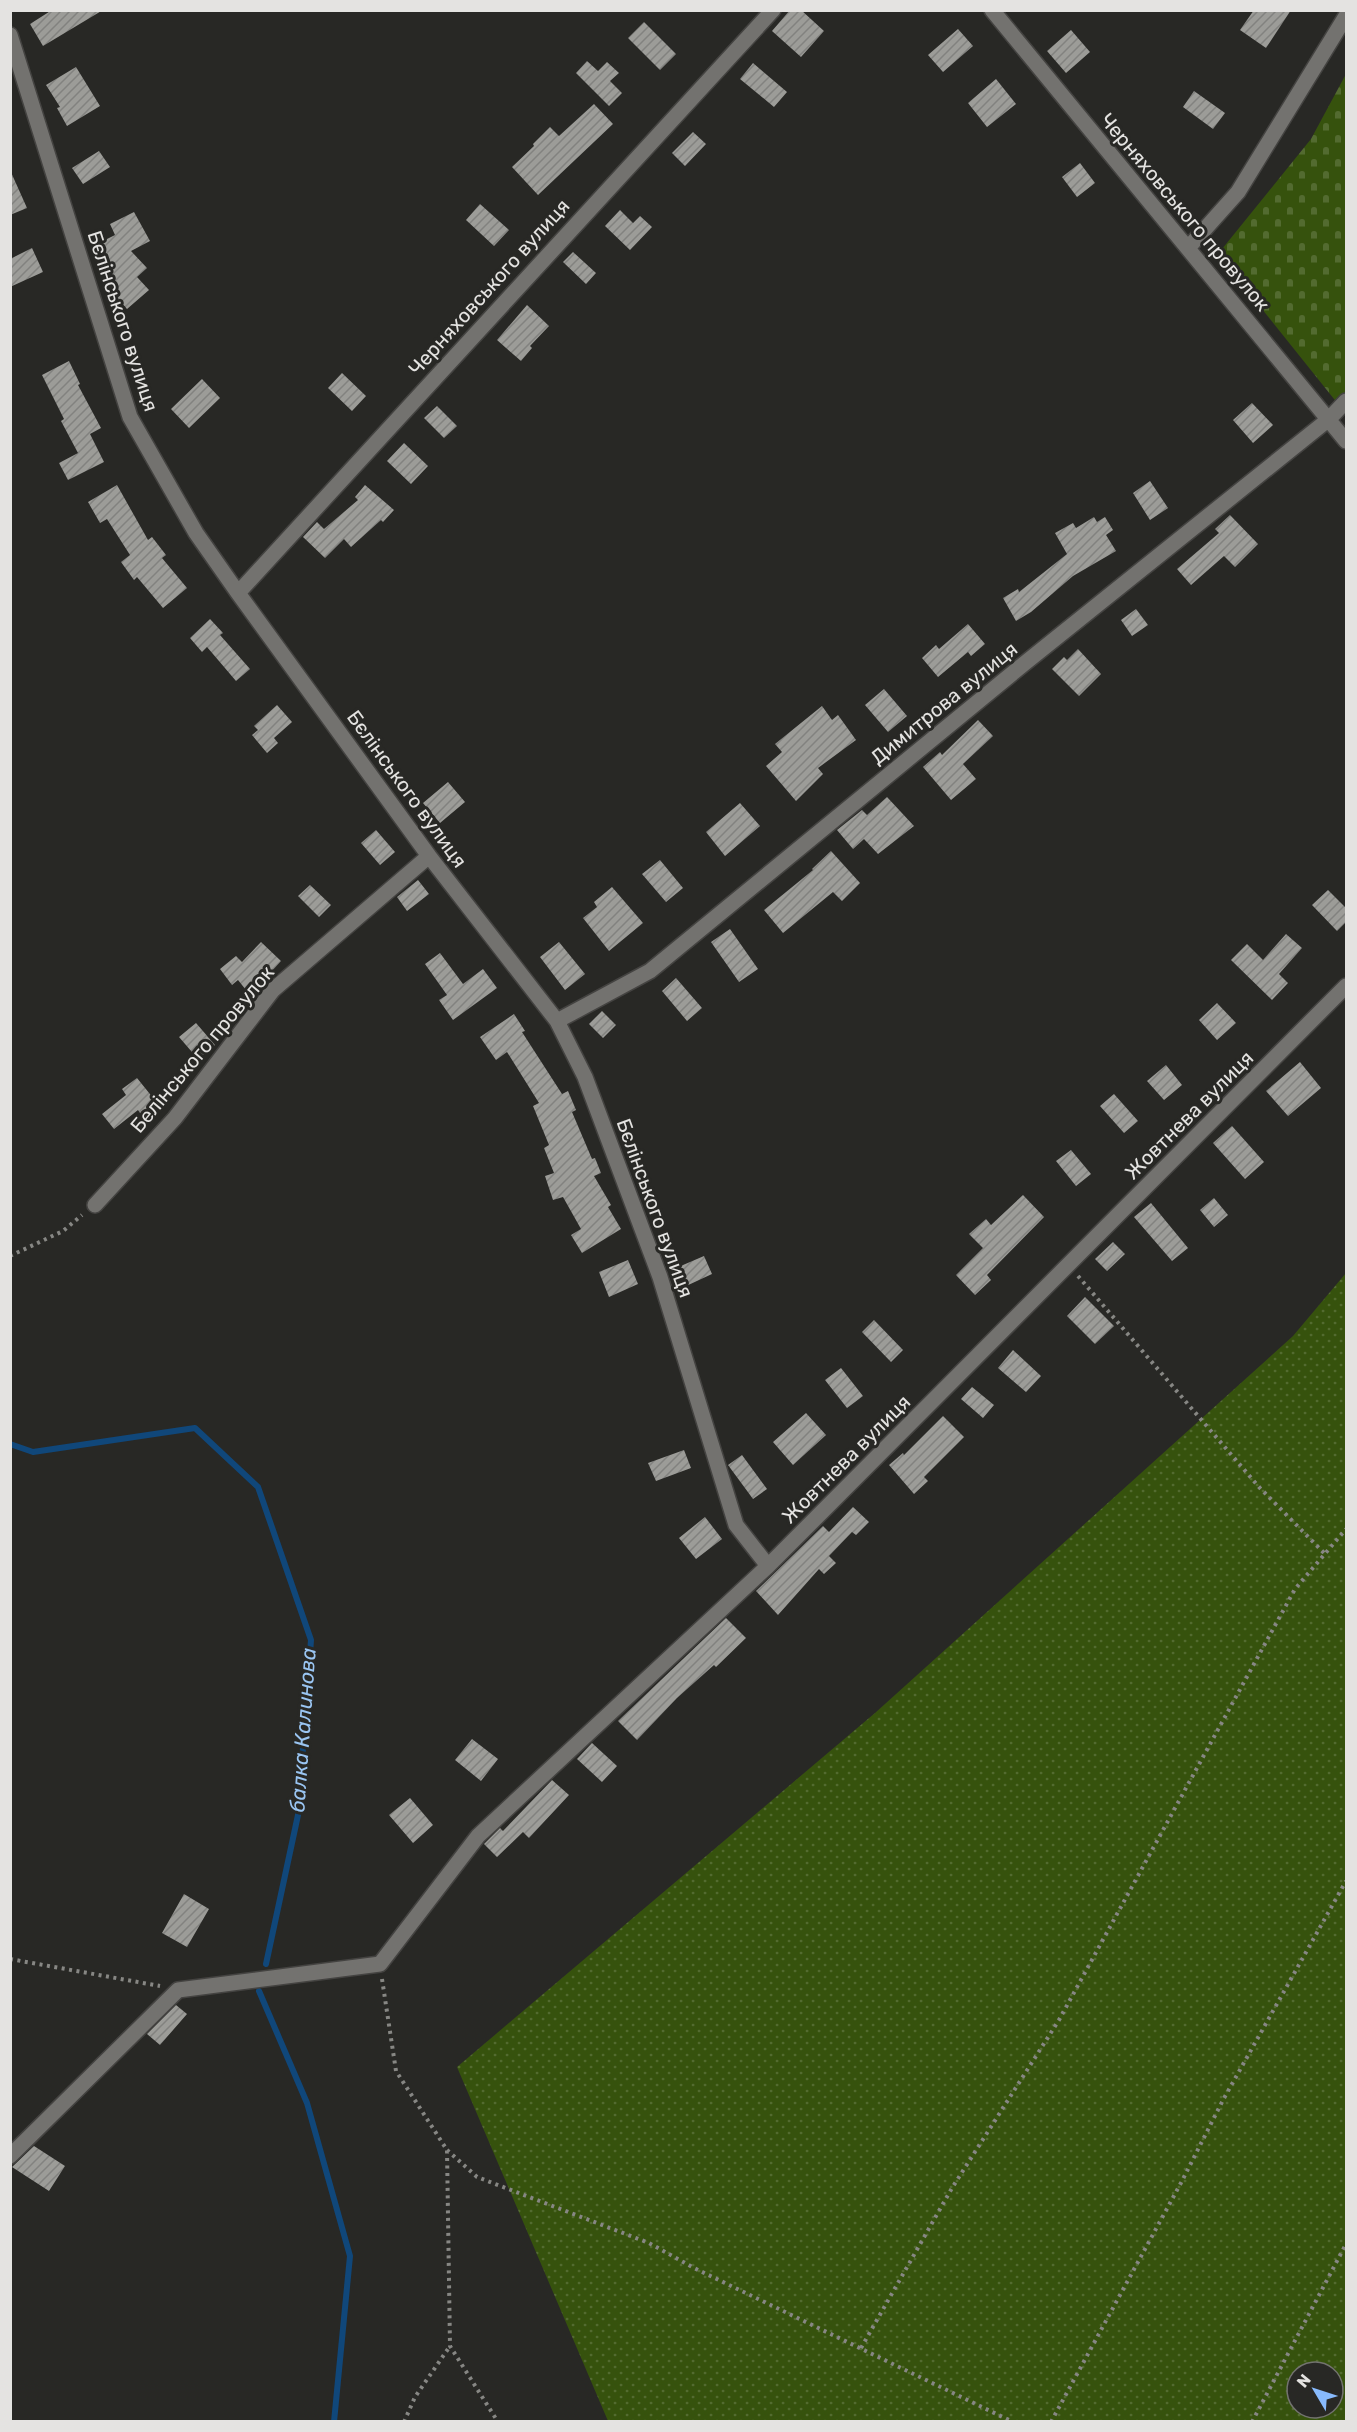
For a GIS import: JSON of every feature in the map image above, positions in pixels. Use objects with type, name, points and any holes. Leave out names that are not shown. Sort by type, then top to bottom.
[{"type":"street","name":"Черняховського вулиця","points":[[238,593],[773,10]]},
{"type":"street","name":"Черняховського провулок","points":[[992,10],[1347,441]]},
{"type":"street","points":[[1188,248],[1238,192],[1347,16]]},
{"type":"street","name":"Бєлінського вулиця","points":[[10,35],[130,417],[196,533],[238,593],[429,856],[557,1021],[585,1077],[660,1277],[736,1525],[768,1566]]},
{"type":"street","name":"Димитрова вулиця","points":[[557,1021],[650,971],[1025,663],[1329,419],[1347,401]]},
{"type":"street","name":"Белінського провулок","points":[[94,1205],[175,1118],[273,990],[429,856]]},
{"type":"street","name":"Жовтнева вулиця","points":[[380,1964],[478,1836],[768,1566],[1347,986]]},
{"type":"street","points":[[10,2156],[178,1989],[380,1964]]},
{"type":"path","points":[[10,1256],[63,1231],[94,1205]]},
{"type":"path","points":[[1070,1266],[1259,1487],[1325,1554]]},
{"type":"path","points":[[861,2348],[951,2188],[1059,2020],[1295,1589],[1347,1529]]},
{"type":"path","points":[[1051,2421],[1182,2181],[1223,2100],[1347,1881]]},
{"type":"path","points":[[10,1959],[178,1989]]},
{"type":"path","points":[[380,1964],[396,2071],[447,2150],[477,2177],[649,2243],[694,2268],[1013,2421]]},
{"type":"path","points":[[447,2150],[450,2346],[498,2421]]},
{"type":"path","points":[[1252,2421],[1347,2244]]},
{"type":"path","points":[[404,2421],[415,2397],[450,2346]]},
{"type":"green space","points":[[1346,74],[1346,414],[1218,254],[1311,139]]},
{"type":"green space","points":[[1346,1273],[1346,2421],[608,2421],[457,2067],[875,1713],[1293,1336]]},
{"type":"building","points":[[52,10],[103,10],[43,46],[30,24]]},
{"type":"building","points":[[790,10],[801,10],[824,31],[801,57],[772,31]]},
{"type":"building","points":[[1254,10],[1291,10],[1266,48],[1240,30]]},
{"type":"building","points":[[644,22],[676,54],[660,70],[628,38]]},
{"type":"building","points":[[958,29],[973,46],[943,72],[928,55]]},
{"type":"building","points":[[1071,30],[1090,52],[1066,73],[1047,51]]},
{"type":"building","points":[[587,61],[598,71],[607,62],[619,73],[610,81],[622,93],[609,106],[576,73]]},
{"type":"building","points":[[753,63],[787,92],[774,107],[740,79]]},
{"type":"building","points":[[76,67],[100,106],[67,126],[57,108],[60,107],[46,85]]},
{"type":"building","points":[[996,79],[1016,104],[987,127],[968,103]]},
{"type":"building","points":[[1194,91],[1225,113],[1213,129],[1183,107]]},
{"type":"building","points":[[594,104],[613,124],[538,195],[512,167],[550,127],[559,136]]},
{"type":"building","points":[[693,132],[706,144],[685,166],[672,153]]},
{"type":"building","points":[[99,151],[110,167],[83,184],[72,168]]},
{"type":"building","points":[[1080,163],[1095,183],[1077,197],[1062,177]]},
{"type":"building","points":[[10,170],[27,208],[10,215]]},
{"type":"building","points":[[480,204],[509,230],[494,246],[466,220]]},
{"type":"building","points":[[620,210],[633,223],[640,216],[652,227],[630,250],[605,226]]},
{"type":"building","points":[[134,212],[150,241],[131,251],[147,268],[137,277],[149,290],[127,309],[109,290],[116,284],[95,245],[115,235],[110,224]]},
{"type":"building","points":[[32,248],[43,272],[10,287],[10,259]]},
{"type":"building","points":[[573,252],[596,273],[586,284],[563,262]]},
{"type":"building","points":[[527,305],[549,326],[530,346],[532,348],[521,361],[497,340]]},
{"type":"building","points":[[69,361],[80,384],[78,385],[101,428],[90,434],[104,462],[68,480],[59,463],[78,453],[61,421],[64,419],[42,375]]},
{"type":"building","points":[[342,373],[366,396],[352,411],[328,388]]},
{"type":"building","points":[[202,379],[220,398],[189,428],[171,409]]},
{"type":"building","points":[[1252,403],[1273,425],[1253,443],[1233,420]]},
{"type":"building","points":[[437,406],[457,426],[444,438],[424,418]]},
{"type":"building","points":[[404,443],[428,466],[411,484],[387,461]]},
{"type":"building","points":[[1150,481],[1168,508],[1150,520],[1133,493]]},
{"type":"building","points":[[117,485],[148,540],[152,537],[166,555],[162,558],[187,588],[163,608],[137,577],[134,580],[121,562],[130,555],[107,519],[100,523],[88,502]]},
{"type":"building","points":[[365,485],[394,510],[383,522],[381,520],[351,547],[344,539],[325,558],[303,537],[317,522],[324,529],[358,500],[355,497]]},
{"type":"building","points":[[1230,515],[1258,544],[1235,567],[1224,556],[1191,585],[1177,569],[1219,533],[1215,529]]},
{"type":"building","points":[[1094,517],[1097,522],[1105,517],[1113,530],[1106,535],[1116,551],[1073,576],[1031,612],[1016,621],[1003,598],[1018,589],[1019,592],[1067,554],[1055,533],[1073,523],[1076,528]]},
{"type":"building","points":[[1136,609],[1148,625],[1132,636],[1121,620]]},
{"type":"building","points":[[210,619],[223,633],[220,635],[250,669],[236,681],[207,647],[202,652],[190,638]]},
{"type":"building","points":[[968,624],[985,644],[971,656],[968,652],[938,677],[922,658],[936,645],[939,649]]},
{"type":"building","points":[[1078,649],[1101,674],[1079,696],[1052,669],[1064,657],[1067,660]]},
{"type":"building","points":[[884,689],[907,716],[888,732],[865,705]]},
{"type":"building","points":[[277,705],[292,722],[274,738],[278,743],[267,753],[252,735],[258,730],[254,726]]},
{"type":"building","points":[[822,706],[832,720],[838,715],[856,740],[818,768],[823,774],[796,801],[766,766],[782,752],[775,744]]},
{"type":"building","points":[[978,720],[993,736],[963,764],[976,779],[951,800],[923,767],[940,752],[942,755]]},
{"type":"building","points":[[448,782],[465,802],[440,823],[423,803]]},
{"type":"building","points":[[887,797],[914,826],[878,854],[864,839],[853,849],[837,830],[862,810],[867,815]]},
{"type":"building","points":[[740,803],[760,826],[725,856],[706,832]]},
{"type":"building","points":[[376,830],[395,852],[380,865],[361,843]]},
{"type":"building","points":[[831,851],[860,883],[842,901],[833,892],[783,933],[764,910],[813,870]]},
{"type":"building","points":[[660,860],[683,888],[666,902],[642,874]]},
{"type":"building","points":[[418,880],[429,894],[407,911],[397,897]]},
{"type":"building","points":[[310,885],[331,905],[319,917],[298,896]]},
{"type":"building","points":[[612,887],[643,923],[609,951],[583,918],[597,907],[594,902]]},
{"type":"building","points":[[1328,890],[1347,909],[1347,921],[1337,931],[1312,905]]},
{"type":"building","points":[[730,929],[758,969],[739,982],[711,942]]},
{"type":"building","points":[[1286,934],[1302,948],[1279,974],[1288,983],[1272,1000],[1231,960],[1247,944],[1263,960]]},
{"type":"building","points":[[261,942],[281,961],[250,995],[238,980],[232,985],[220,969],[236,956],[242,962]]},
{"type":"building","points":[[559,942],[585,974],[565,990],[540,957]]},
{"type":"building","points":[[440,953],[463,984],[483,969],[497,988],[453,1020],[439,1000],[447,995],[425,964]]},
{"type":"building","points":[[676,978],[702,1008],[687,1021],[662,991]]},
{"type":"building","points":[[1217,1003],[1236,1023],[1217,1040],[1199,1020]]},
{"type":"building","points":[[602,1011],[616,1025],[603,1038],[589,1024]]},
{"type":"building","points":[[514,1014],[525,1031],[522,1032],[562,1094],[568,1091],[576,1110],[572,1112],[592,1159],[595,1158],[601,1173],[594,1176],[611,1205],[608,1207],[621,1229],[582,1253],[571,1235],[581,1229],[563,1197],[553,1200],[545,1176],[554,1173],[544,1148],[549,1145],[533,1106],[539,1103],[507,1052],[496,1060],[480,1037]]},
{"type":"building","points":[[196,1023],[215,1045],[198,1059],[179,1037]]},
{"type":"building","points":[[1300,1062],[1321,1088],[1288,1116],[1266,1091]]},
{"type":"building","points":[[1166,1065],[1182,1085],[1164,1100],[1147,1081]]},
{"type":"building","points":[[137,1078],[158,1104],[142,1116],[138,1110],[114,1129],[102,1114],[126,1095],[122,1089]]},
{"type":"building","points":[[1114,1094],[1138,1121],[1124,1133],[1100,1106]]},
{"type":"building","points":[[1232,1126],[1264,1162],[1245,1179],[1213,1143]]},
{"type":"building","points":[[1071,1150],[1091,1174],[1076,1186],[1056,1161]]},
{"type":"building","points":[[1023,1195],[1044,1217],[987,1275],[991,1280],[975,1295],[956,1275],[983,1248],[969,1234],[986,1219],[991,1225]]},
{"type":"building","points":[[1214,1198],[1228,1215],[1214,1227],[1200,1210]]},
{"type":"building","points":[[1151,1203],[1188,1248],[1172,1261],[1134,1217]]},
{"type":"building","points":[[1113,1242],[1125,1254],[1107,1271],[1095,1259]]},
{"type":"building","points":[[704,1256],[712,1274],[684,1287],[676,1268]]},
{"type":"building","points":[[628,1260],[638,1284],[609,1297],[599,1272]]},
{"type":"building","points":[[1085,1297],[1114,1326],[1095,1344],[1067,1316]]},
{"type":"building","points":[[874,1320],[903,1350],[891,1362],[862,1332]]},
{"type":"building","points":[[1013,1350],[1041,1376],[1026,1392],[998,1368]]},
{"type":"building","points":[[841,1368],[863,1396],[847,1408],[825,1380]]},
{"type":"building","points":[[972,1387],[994,1405],[983,1418],[961,1399]]},
{"type":"building","points":[[806,1413],[826,1435],[793,1465],[773,1442]]},
{"type":"building","points":[[943,1416],[964,1437],[924,1477],[928,1481],[914,1494],[889,1465],[903,1453],[904,1455]]},
{"type":"building","points":[[684,1450],[691,1468],[656,1481],[648,1463]]},
{"type":"building","points":[[742,1455],[767,1489],[753,1499],[728,1465]]},
{"type":"building","points":[[853,1507],[869,1522],[856,1535],[852,1532],[829,1556],[836,1563],[824,1574],[819,1569],[778,1615],[756,1591],[823,1526],[829,1532]]},
{"type":"building","points":[[705,1517],[722,1539],[696,1559],[679,1538]]},
{"type":"building","points":[[726,1618],[746,1638],[716,1667],[714,1665],[677,1698],[637,1740],[618,1721]]},
{"type":"building","points":[[472,1739],[498,1759],[481,1781],[455,1760]]},
{"type":"building","points":[[592,1743],[617,1766],[602,1782],[577,1759]]},
{"type":"building","points":[[552,1780],[569,1795],[529,1838],[523,1832],[497,1857],[484,1844],[500,1828],[503,1831]]},
{"type":"building","points":[[410,1798],[433,1825],[413,1843],[389,1815]]},
{"type":"building","points":[[184,1894],[209,1909],[187,1947],[162,1933]]},
{"type":"building","points":[[176,2005],[187,2014],[160,2045],[147,2034]]},
{"type":"building","points":[[34,2146],[65,2166],[49,2191],[12,2167]]},
{"type":"waterway","name":"балка Калинова","points":[[10,1444],[33,1452],[195,1428],[258,1487],[311,1640],[298,1815],[266,1964]]},
{"type":"waterway","name":"балка Калинова","points":[[259,1991],[307,2103],[350,2256],[334,2422]]}]
